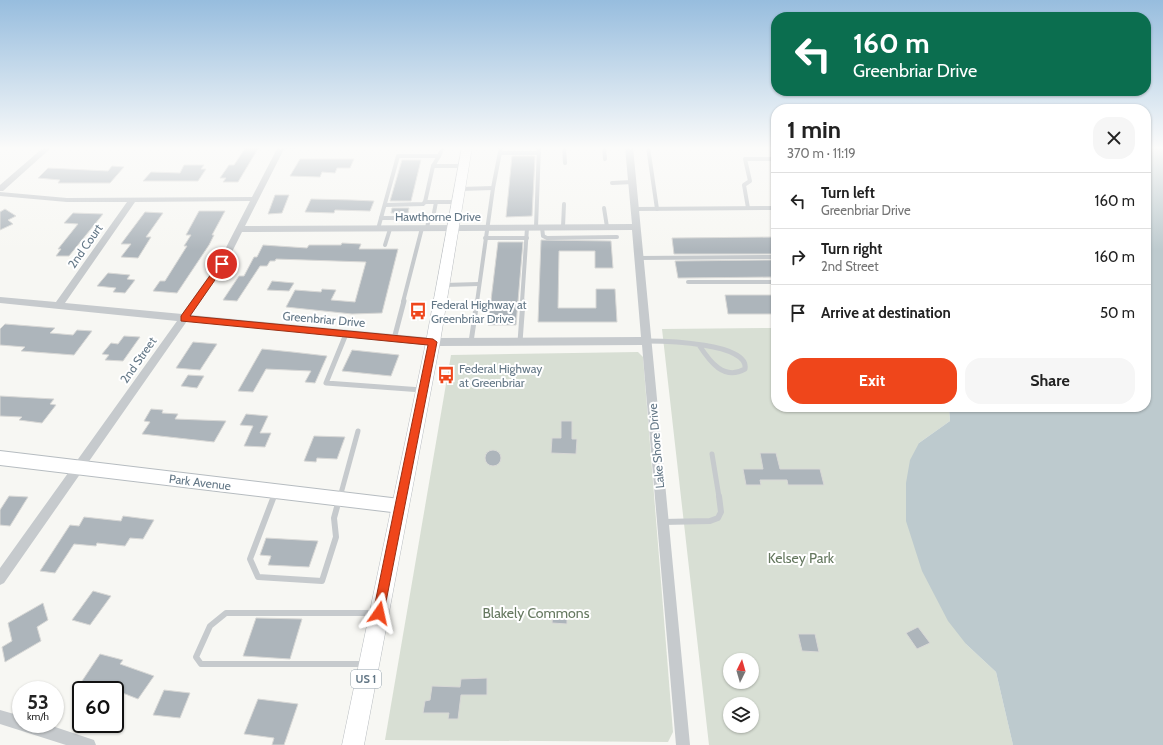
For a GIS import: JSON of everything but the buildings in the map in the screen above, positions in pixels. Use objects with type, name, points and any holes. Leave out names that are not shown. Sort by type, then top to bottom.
[{"type":"main road","name":"US 1","points":[[353,745],[433,342],[461,182]]},
{"type":"street","points":[[0,189],[8,182]]},
{"type":"street","name":"2nd Street","points":[[0,579],[222,264],[264,182]]},
{"type":"street","name":"Lake Shore Drive","points":[[632,182],[683,745]]},
{"type":"street","points":[[0,194],[67,200],[255,199]]},
{"type":"street","name":"2nd Court","points":[[58,306],[132,200]]},
{"type":"street","name":"Hawthorne Drive","points":[[240,229],[636,227]]},
{"type":"street","name":"Greenbriar Drive","points":[[0,300],[433,342],[647,341]]},
{"type":"street","name":"Park Avenue","points":[[0,458],[400,506]]},
{"type":"street","points":[[0,716],[12,720]]},
{"type":"street","points":[[51,733],[89,745]]},
{"type":"lane","points":[[378,228],[391,182]]},
{"type":"lane","points":[[425,202],[429,182]]},
{"type":"lane","points":[[470,342],[494,182]]},
{"type":"lane","points":[[520,342],[527,238],[535,227],[537,182]]},
{"type":"lane","points":[[612,183],[632,182]]},
{"type":"lane","points":[[653,182],[657,209]]},
{"type":"lane","points":[[748,208],[744,185],[749,182]]},
{"type":"lane","points":[[460,189],[493,188]]},
{"type":"lane","points":[[385,205],[423,204],[425,202],[457,202]]},
{"type":"lane","points":[[380,218],[433,218],[436,202]]},
{"type":"lane","points":[[563,227],[564,204]]},
{"type":"lane","points":[[604,208],[607,227]]},
{"type":"lane","points":[[635,209],[771,208]]},
{"type":"lane","points":[[394,338],[424,228],[429,218]]},
{"type":"lane","points":[[535,227],[543,236],[547,238],[617,238]]},
{"type":"lane","points":[[385,245],[390,228]]},
{"type":"lane","points":[[485,238],[527,238]]},
{"type":"lane","points":[[639,258],[771,257]]},
{"type":"lane","points":[[688,282],[771,282]]},
{"type":"lane","points":[[443,285],[479,284]]},
{"type":"lane","points":[[346,334],[326,383],[423,390]]},
{"type":"lane","points":[[647,341],[673,340],[700,345],[724,351],[740,357],[746,364],[745,369],[735,373],[725,373],[710,362],[700,345]]},
{"type":"lane","points":[[276,491],[250,559],[258,577],[322,581],[336,538],[334,518],[358,431]]},
{"type":"lane","points":[[663,522],[710,521],[718,518],[721,512],[712,454]]},
{"type":"lane","points":[[369,664],[202,664],[196,657],[208,629],[218,617],[226,613],[379,613]]},
{"type":"green space","name":"Kelsey Park","points":[[771,328],[771,412],[949,412],[950,421],[919,443],[966,644],[996,672],[1013,745],[709,745],[662,329]]},
{"type":"green space","name":"Blakely Commons","points":[[638,352],[643,357],[673,732],[668,742],[385,740],[451,355]]},
{"type":"shaded area","points":[[1151,182],[1163,182],[1163,745],[1013,745],[996,672],[966,644],[948,621],[922,571],[906,521],[906,483],[910,460],[919,443],[950,421],[949,412],[1151,412]]},
{"type":"place","name":"Federal Highway at Greenbriar Drive","points":[[418,311]]},
{"type":"place","name":"Federal Highway at Greenbriar","points":[[446,375]]},
{"type":"route","points":[[222,264],[184,318],[433,342],[379,613]]}]
